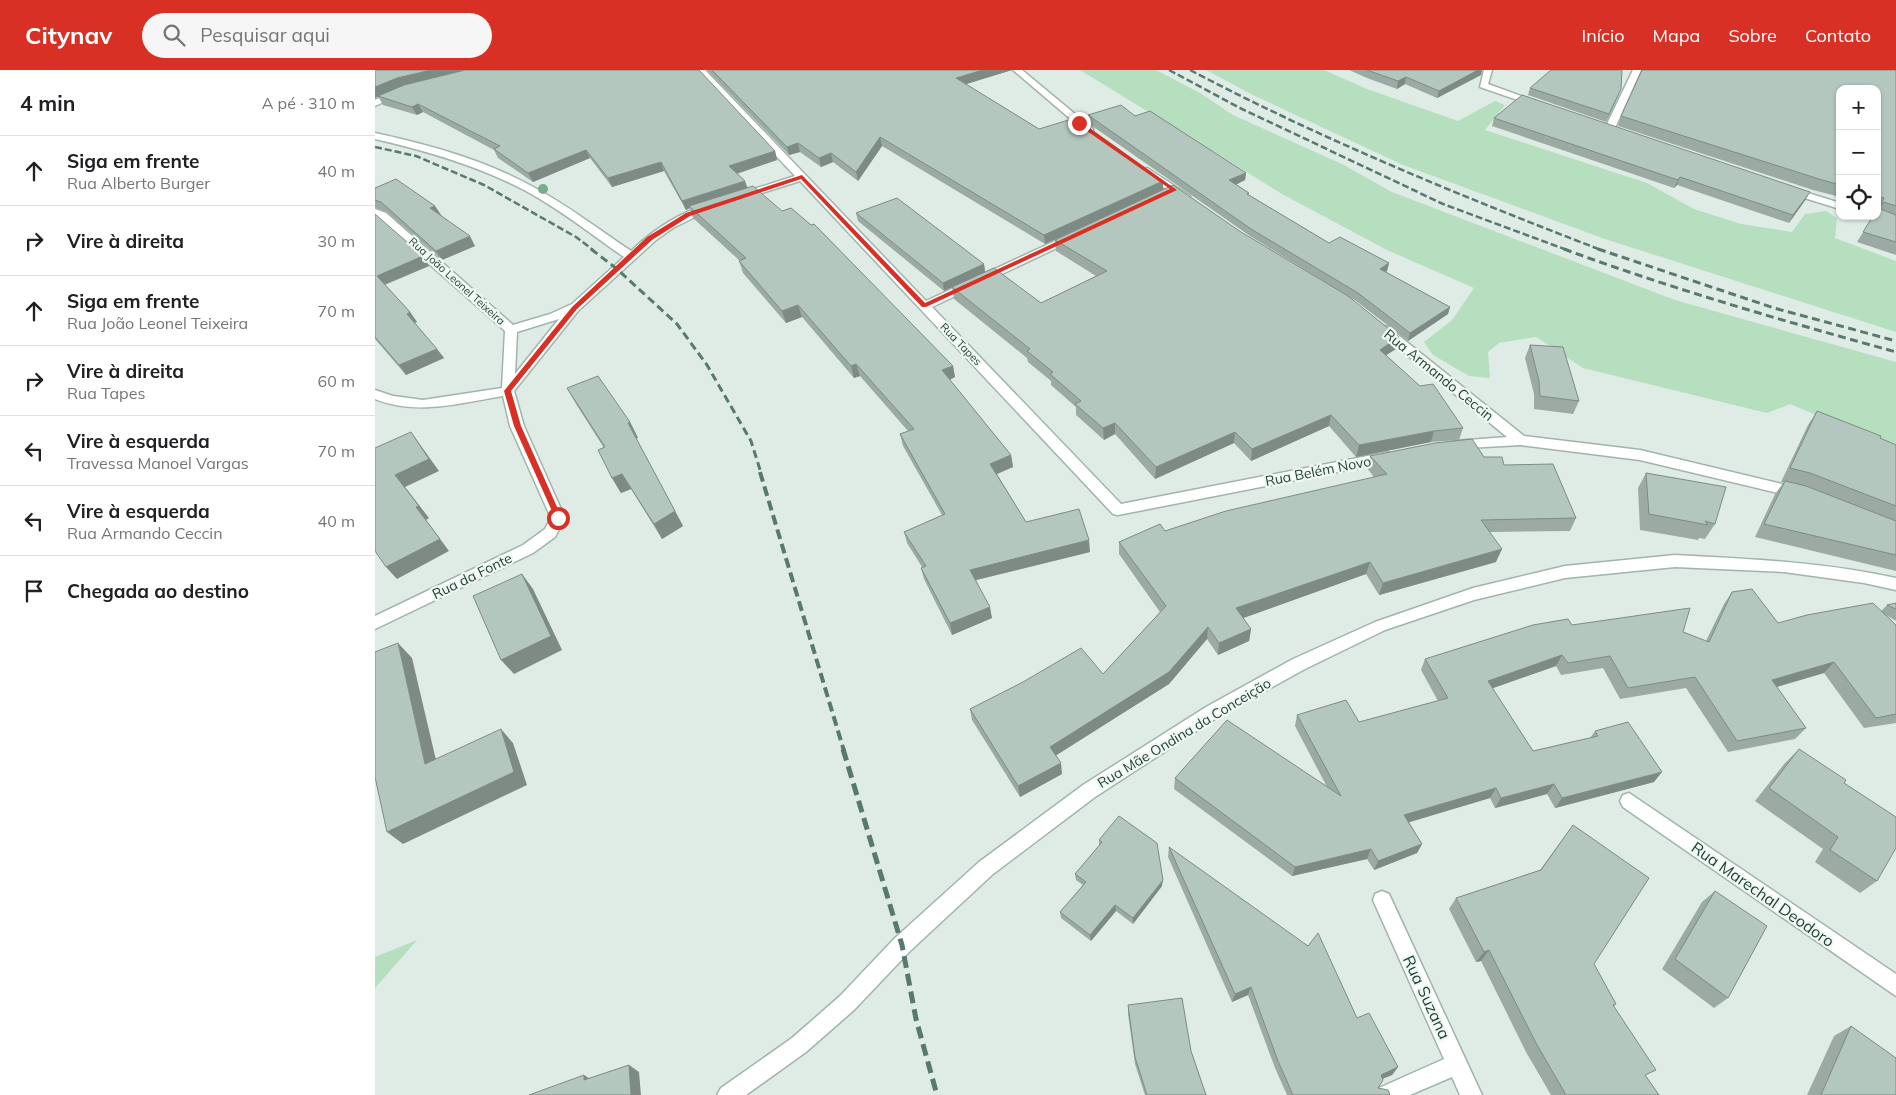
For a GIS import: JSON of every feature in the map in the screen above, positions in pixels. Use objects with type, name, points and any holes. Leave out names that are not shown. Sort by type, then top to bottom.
[{"type":"street","name":"Rua Tapes","points":[[700,70],[1118,510]]},
{"type":"street","points":[[1017,70],[1079,123],[1103,140]]},
{"type":"street","points":[[1488,70],[1483,85],[1547,107]]},
{"type":"street","points":[[1610,128],[1637,70]]},
{"type":"street","points":[[375,103],[413,88]]},
{"type":"street","points":[[375,136],[454,156],[518,184],[549,200],[630,256]]},
{"type":"street","points":[[1134,162],[1169,192],[1198,207]]},
{"type":"street","name":"Rua João Leonel Teixeira","points":[[375,212],[382,215],[511,330],[575,308],[649,239],[688,214],[802,177]]},
{"type":"street","points":[[1775,185],[1836,205]]},
{"type":"street","points":[[924,306],[1085,231]]},
{"type":"street","points":[[375,394],[389,402],[414,405],[508,391],[575,308]]},
{"type":"street","name":"Rua Armando Ceccin","points":[[1374,322],[1520,440]]},
{"type":"street","points":[[508,391],[511,330]]},
{"type":"street","name":"Rua da Fonte","points":[[375,623],[528,549],[550,533],[558,518],[517,426],[508,391]]},
{"type":"street","points":[[1441,448],[1520,440],[1640,455],[1809,496]]},
{"type":"street","name":"Rua Belém Novo","points":[[1118,510],[1402,454]]},
{"type":"street","name":"Rua Mãe Ondina da Conceição","points":[[728,1095],[799,1045],[847,1003],[902,945],[986,868],[1089,791],[1221,708],[1299,664],[1380,626],[1473,594],[1565,572],[1675,561],[1784,566],[1864,577],[1896,584]]},
{"type":"street","name":"Rua Marechal Deodoro","points":[[1629,801],[1896,986]]},
{"type":"street","name":"Rua Suzana","points":[[1382,900],[1471,1095]]},
{"type":"street","points":[[1386,1095],[1457,1064]]},
{"type":"green space","points":[[1080,70],[1156,70],[1200,93],[1233,115],[1342,164],[1392,192],[1675,300],[1896,362],[1896,449],[1790,404],[1767,413],[1583,368],[1536,337],[1499,343],[1488,352],[1490,378],[1469,376],[1433,355],[1424,342],[1452,320],[1474,288],[1387,250],[1282,194]]},
{"type":"green space","points":[[1206,70],[1324,70],[1367,89],[1458,121],[1495,101],[1505,105],[1485,130],[1647,183],[1694,209],[1741,224],[1792,232],[1805,214],[1826,211],[1836,217],[1835,238],[1896,261],[1896,332],[1605,239],[1403,165],[1253,95]]},
{"type":"green space","points":[[417,940],[375,988],[375,957]]},
{"type":"building","points":[[375,70],[431,70],[397,78],[375,87]]},
{"type":"building","points":[[465,70],[699,70],[775,151],[729,166],[745,181],[682,201],[661,162],[608,178],[586,150],[528,173],[494,149],[500,146],[418,104],[412,107],[378,96],[404,85]]},
{"type":"building","points":[[712,70],[983,70],[956,78],[1039,129],[1075,118],[1163,181],[1044,235],[880,137],[856,172],[831,153],[819,158],[798,143],[787,147]]},
{"type":"building","points":[[1367,70],[1478,70],[1439,91],[1406,77],[1398,81]]},
{"type":"building","points":[[1551,70],[1622,70],[1621,89],[1609,114],[1530,88]]},
{"type":"building","points":[[1642,70],[1896,70],[1896,206],[1884,202],[1881,204],[1884,198],[1881,197],[1881,85],[1836,85],[1836,184],[1621,116]]},
{"type":"building","points":[[1522,95],[1810,192],[1793,215],[1680,177],[1678,180],[1494,118]]},
{"type":"building","points":[[1121,105],[1135,116],[1150,111],[1246,173],[1229,180],[1249,193],[1247,194],[1329,243],[1340,237],[1389,263],[1380,269],[1450,307],[1410,333],[1358,293],[1251,229],[1088,115]]},
{"type":"building","points":[[396,179],[435,206],[430,208],[470,236],[436,251],[381,202],[375,200],[375,188]]},
{"type":"building","points":[[1173,185],[1241,232],[1348,296],[1399,337],[1380,350],[1420,386],[1433,384],[1463,428],[1434,431],[1359,445],[1331,415],[1252,449],[1235,432],[1156,467],[1115,423],[1103,428],[1075,404],[1081,401],[1050,374],[1053,372],[1027,351],[1030,349],[952,287],[994,268],[1041,303],[1107,271],[1055,240]]},
{"type":"building","points":[[753,186],[782,211],[791,208],[811,225],[814,224],[953,366],[942,370],[1011,455],[990,464],[1026,522],[1079,509],[1089,540],[970,570],[990,607],[950,623],[921,568],[926,566],[904,532],[945,514],[900,434],[914,429],[856,364],[851,366],[798,305],[782,311],[739,261],[746,258],[689,206]]},
{"type":"building","points":[[897,198],[984,264],[943,283],[856,213]]},
{"type":"building","points":[[1881,209],[1896,215],[1896,242],[1863,232],[1870,220],[1881,220]]},
{"type":"building","points":[[375,214],[423,256],[377,276],[410,312],[407,314],[437,349],[399,365],[375,337]]},
{"type":"building","points":[[1530,345],[1563,347],[1579,401],[1540,396],[1539,381]]},
{"type":"building","points":[[598,376],[630,422],[628,423],[675,511],[654,524],[622,474],[612,478],[598,450],[605,447],[567,388]]},
{"type":"building","points":[[1817,411],[1881,436],[1880,438],[1896,445],[1896,506],[1810,473],[1790,468]]},
{"type":"building","points":[[411,432],[429,459],[395,475],[419,506],[416,507],[440,539],[386,567],[375,551],[375,448]]},
{"type":"building","points":[[1472,439],[1484,457],[1502,457],[1504,465],[1553,464],[1576,518],[1481,520],[1502,549],[1383,583],[1370,562],[1236,608],[1251,629],[1219,643],[1208,627],[1169,672],[1050,747],[1061,763],[1018,786],[970,709],[1023,682],[1081,648],[1103,674],[1166,606],[1119,542],[1160,524],[1165,531],[1226,511],[1387,474],[1370,456],[1435,443]]},
{"type":"building","points":[[1646,473],[1726,487],[1715,524],[1705,521],[1708,525],[1649,514]]},
{"type":"building","points":[[1785,481],[1806,486],[1896,521],[1896,555],[1764,524]]},
{"type":"building","points":[[522,574],[551,636],[501,660],[473,596]]},
{"type":"building","points":[[1752,589],[1778,623],[1807,615],[1873,603],[1896,625],[1896,714],[1876,718],[1834,662],[1772,680],[1806,728],[1737,741],[1695,677],[1628,688],[1610,656],[1568,663],[1562,655],[1488,681],[1533,751],[1598,736],[1595,731],[1628,722],[1662,772],[1562,798],[1554,784],[1501,798],[1496,788],[1404,815],[1422,844],[1378,861],[1371,849],[1295,867],[1175,778],[1227,720],[1341,796],[1297,715],[1346,700],[1359,722],[1448,698],[1425,659],[1533,625],[1568,619],[1572,625],[1690,608],[1683,632],[1709,642],[1732,592]]},
{"type":"building","points":[[1896,603],[1896,609],[1887,605]]},
{"type":"building","points":[[398,643],[425,764],[501,729],[514,772],[387,832],[375,777],[375,652]]},
{"type":"building","points":[[1799,749],[1846,780],[1844,783],[1896,817],[1896,848],[1877,881],[1830,850],[1838,837],[1769,788]]},
{"type":"building","points":[[1119,816],[1157,843],[1163,880],[1133,918],[1115,905],[1090,935],[1060,912],[1086,882],[1075,874],[1102,842],[1099,840]]},
{"type":"building","points":[[1573,825],[1649,878],[1594,964],[1616,1004],[1613,1005],[1656,1070],[1645,1075],[1659,1095],[1566,1095],[1536,1043],[1489,950],[1484,952],[1456,898],[1541,870]]},
{"type":"building","points":[[1169,847],[1308,946],[1318,933],[1357,1018],[1369,1013],[1398,1067],[1381,1075],[1383,1080],[1378,1088],[1388,1090],[1390,1095],[1293,1095],[1278,1061],[1251,987],[1235,994]]},
{"type":"building","points":[[1715,891],[1767,926],[1728,998],[1675,959]]},
{"type":"building","points":[[1182,998],[1191,1051],[1206,1095],[1147,1095],[1135,1057],[1128,1005]]},
{"type":"building","points":[[1851,1026],[1896,1058],[1896,1095],[1821,1095]]},
{"type":"building","points":[[629,1065],[631,1095],[529,1095],[584,1075],[584,1080]]},
{"type":"railway","points":[[1169,70],[1240,108],[1443,204],[1567,250]]},
{"type":"railway","points":[[1190,70],[1240,96],[1393,166],[1601,250]]},
{"type":"railway","points":[[375,147],[416,156],[484,185],[576,237],[593,250]]},
{"type":"railway","points":[[591,249],[617,269],[677,324],[707,365],[751,441],[761,473]]},
{"type":"railway","points":[[1564,249],[1687,291],[1896,352]]},
{"type":"railway","points":[[1598,249],[1774,308],[1896,341]]},
{"type":"railway","points":[[760,472],[844,751]]},
{"type":"railway","points":[[843,749],[902,945],[916,1019],[937,1095]]},
{"type":"route","points":[[558,518],[517,426],[508,391],[575,308],[649,239],[688,214],[802,177],[924,306],[1174,190],[1079,123]]}]
